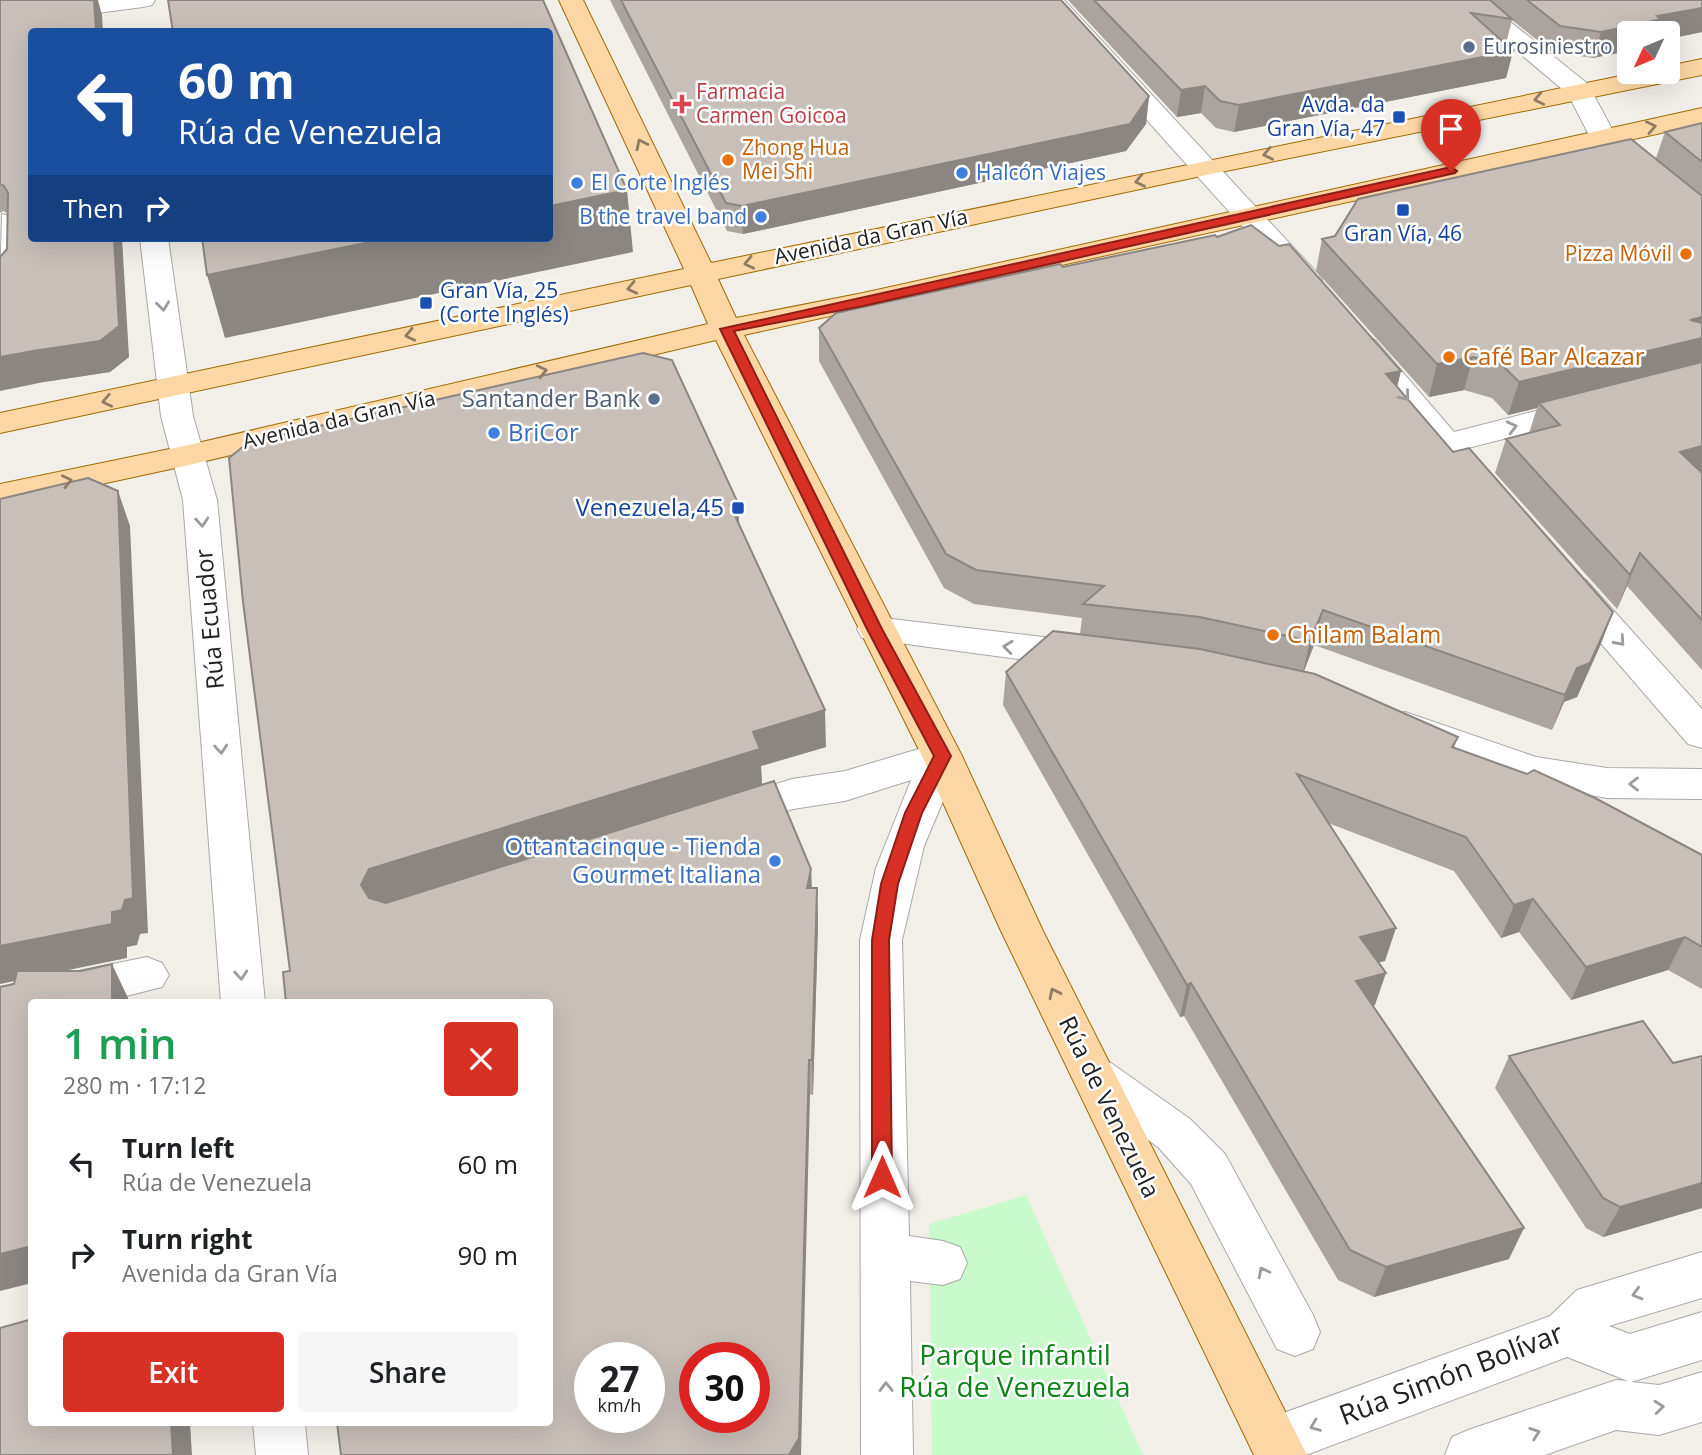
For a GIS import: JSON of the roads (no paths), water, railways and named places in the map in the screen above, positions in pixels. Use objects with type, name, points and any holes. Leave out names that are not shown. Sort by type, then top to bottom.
[{"type":"main road","name":"Rúa de Venezuela","points":[[571,0],[681,226],[699,274],[875,629],[943,756],[1022,931],[1278,1448]]},
{"type":"main road","name":"Avenida da Gran Vía","points":[[0,423],[1206,167],[1702,67]]},
{"type":"main road","name":"Avenida da Gran Vía","points":[[0,495],[189,455],[727,329],[863,302],[1702,116]]},
{"type":"street","points":[[1051,0],[1249,215],[1491,495]]},
{"type":"street","points":[[1468,0],[1578,90],[1603,137],[1702,220]]},
{"type":"street","points":[[0,19],[133,6]]},
{"type":"street","points":[[0,279],[1,223],[28,220]]},
{"type":"street","name":"Rúa Ecuador","points":[[155,242],[177,416],[200,500],[243,999]]},
{"type":"street","points":[[1446,444],[1613,401]]},
{"type":"street","points":[[1554,566],[1702,734]]},
{"type":"street","points":[[875,629],[1115,658]]},
{"type":"street","points":[[1375,715],[1533,771],[1607,783],[1702,784]]},
{"type":"street","points":[[699,823],[792,794],[845,786],[943,756]]},
{"type":"street","points":[[887,1455],[881,940],[890,884],[913,813],[943,756]]},
{"type":"street","points":[[29,999],[147,975]]},
{"type":"street","points":[[0,1005],[28,999]]},
{"type":"street","points":[[1094,1077],[1174,1133],[1208,1169],[1295,1332]]},
{"type":"street","points":[[883,1255],[943,1263]]},
{"type":"street","name":"Rúa Simón Bolívar","points":[[1278,1448],[1567,1333],[1595,1306],[1702,1275]]},
{"type":"street","points":[[1567,1333],[1659,1410],[1702,1396]]},
{"type":"street","points":[[1471,1455],[1623,1381],[1702,1336]]},
{"type":"street","points":[[279,1426],[282,1455]]},
{"type":"place","name":"Eurosiniestro","points":[[1469,47]]},
{"type":"place","name":"Farmacia Carmen Goicoa","points":[[682,104]]},
{"type":"place","name":"Avda. da Gran Vía, 47","points":[[1399,117]]},
{"type":"place","name":"Zhong Hua Mei Shi","points":[[728,160]]},
{"type":"place","name":"Halcón Viajes","points":[[962,173]]},
{"type":"place","name":"El Corte Inglés","points":[[577,183]]},
{"type":"place","name":"Gran Vía, 46","points":[[1403,210]]},
{"type":"place","name":"B the travel band","points":[[761,217]]},
{"type":"place","name":"Pizza Móvil","points":[[1686,254]]},
{"type":"place","name":"Gran Vía, 25 (Corte Inglés)","points":[[426,303]]},
{"type":"place","name":"Café Bar Alcazar","points":[[1449,357]]},
{"type":"place","name":"Santander Bank","points":[[654,399]]},
{"type":"place","name":"BriCor","points":[[494,433]]},
{"type":"place","name":"Venezuela,45","points":[[738,508]]},
{"type":"place","name":"Chilam Balam","points":[[1273,635]]},
{"type":"place","name":"Ottantacinque - Tienda Gourmet Italiana","points":[[775,861]]},
{"type":"park label","name":"Parque infantil Rúa de Venezuela","points":[[1015,1371]]}]
